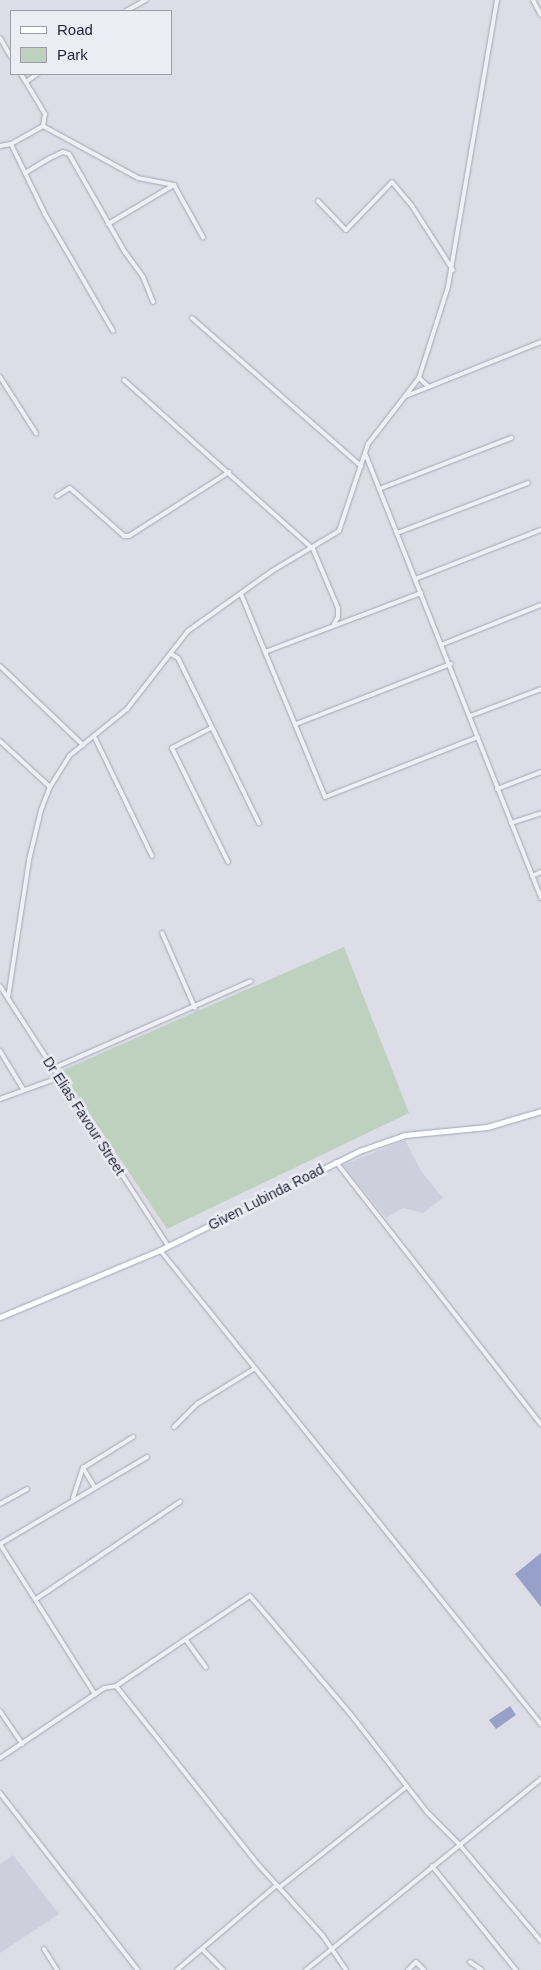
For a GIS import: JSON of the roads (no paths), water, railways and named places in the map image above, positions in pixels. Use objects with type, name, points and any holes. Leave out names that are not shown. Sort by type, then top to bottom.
[{"type":"street","points":[[128,10],[146,0]]},
{"type":"street","points":[[8,998],[29,860],[50,787],[70,756],[95,738],[139,697],[188,631],[279,567],[313,549],[339,532],[365,453],[419,378],[453,270],[477,103],[497,0]]},
{"type":"street","points":[[533,0],[541,15]]},
{"type":"street","points":[[0,38],[10,55]]},
{"type":"street","points":[[22,75],[45,114],[43,126]]},
{"type":"street","points":[[26,82],[36,75]]},
{"type":"street","points":[[0,145],[11,144],[43,126]]},
{"type":"street","points":[[43,126],[138,178],[174,185],[203,237]]},
{"type":"street","points":[[11,144],[25,173],[113,331]]},
{"type":"street","points":[[25,173],[63,152],[69,154],[108,224],[143,277],[153,302]]},
{"type":"street","points":[[318,201],[346,230],[392,182],[412,206],[453,270]]},
{"type":"street","points":[[108,224],[174,185]]},
{"type":"street","points":[[192,318],[361,466]]},
{"type":"street","points":[[406,396],[541,342]]},
{"type":"street","points":[[0,377],[36,433]]},
{"type":"street","points":[[419,378],[428,387]]},
{"type":"street","points":[[124,380],[172,426],[229,472],[313,549],[329,582],[338,614],[334,624]]},
{"type":"street","points":[[379,489],[511,438]]},
{"type":"street","points":[[365,453],[451,664],[497,789],[541,898]]},
{"type":"street","points":[[57,496],[70,488],[124,536],[129,536],[229,472]]},
{"type":"street","points":[[397,533],[528,482]]},
{"type":"street","points":[[415,578],[541,530]]},
{"type":"street","points":[[265,652],[334,624],[350,620],[421,593]]},
{"type":"street","points":[[240,594],[325,797],[478,737]]},
{"type":"street","points":[[443,644],[541,605]]},
{"type":"street","points":[[338,614],[350,620]]},
{"type":"street","points":[[171,654],[178,658],[259,823]]},
{"type":"street","points":[[296,724],[451,664]]},
{"type":"street","points":[[0,666],[83,745]]},
{"type":"street","points":[[470,716],[541,689]]},
{"type":"street","points":[[211,728],[172,748],[228,862]]},
{"type":"street","points":[[95,738],[152,856]]},
{"type":"street","points":[[0,741],[50,787]]},
{"type":"street","points":[[497,789],[541,772]]},
{"type":"street","points":[[511,823],[541,813]]},
{"type":"street","points":[[532,876],[541,872]]},
{"type":"street","points":[[162,933],[195,1008]]},
{"type":"street","points":[[54,1068],[195,1008],[251,981]]},
{"type":"street","name":"Dr Elias Favour Street","points":[[0,986],[168,1246]]},
{"type":"street","points":[[0,1051],[23,1089]]},
{"type":"street","points":[[0,1099],[60,1077]]},
{"type":"street","name":"Given Lubinda Road","points":[[0,1316],[160,1250],[336,1162],[405,1135],[487,1127],[541,1111]]},
{"type":"street","points":[[336,1162],[541,1424]]},
{"type":"street","points":[[160,1250],[541,1724]]},
{"type":"street","points":[[174,1427],[197,1404],[254,1369]]},
{"type":"street","points":[[73,1499],[83,1468],[132,1437]]},
{"type":"street","points":[[95,1694],[0,1544],[147,1456]]},
{"type":"street","points":[[83,1468],[95,1488]]},
{"type":"street","points":[[0,1504],[27,1488]]},
{"type":"street","points":[[36,1599],[180,1502]]},
{"type":"street","points":[[0,1758],[95,1694],[110,1686],[116,1686],[246,1598],[252,1598],[356,1720],[406,1787],[458,1844],[541,1941]]},
{"type":"street","points":[[186,1640],[206,1668]]},
{"type":"street","points":[[116,1686],[278,1886],[322,1936],[346,1970]]},
{"type":"street","points":[[0,1712],[22,1744]]},
{"type":"street","points":[[306,1970],[458,1844],[541,1779]]},
{"type":"street","points":[[178,1970],[278,1886],[406,1787]]},
{"type":"street","points":[[0,1793],[138,1970]]},
{"type":"street","points":[[432,1866],[516,1970]]},
{"type":"street","points":[[44,1949],[57,1970]]},
{"type":"street","points":[[202,1949],[223,1970]]},
{"type":"street","points":[[408,1970],[416,1962],[424,1970]]},
{"type":"street","points":[[470,1962],[482,1970]]},
{"type":"water","points":[[541,1553],[541,1607],[515,1574]]},
{"type":"water","points":[[510,1706],[516,1715],[496,1729],[489,1720]]}]
